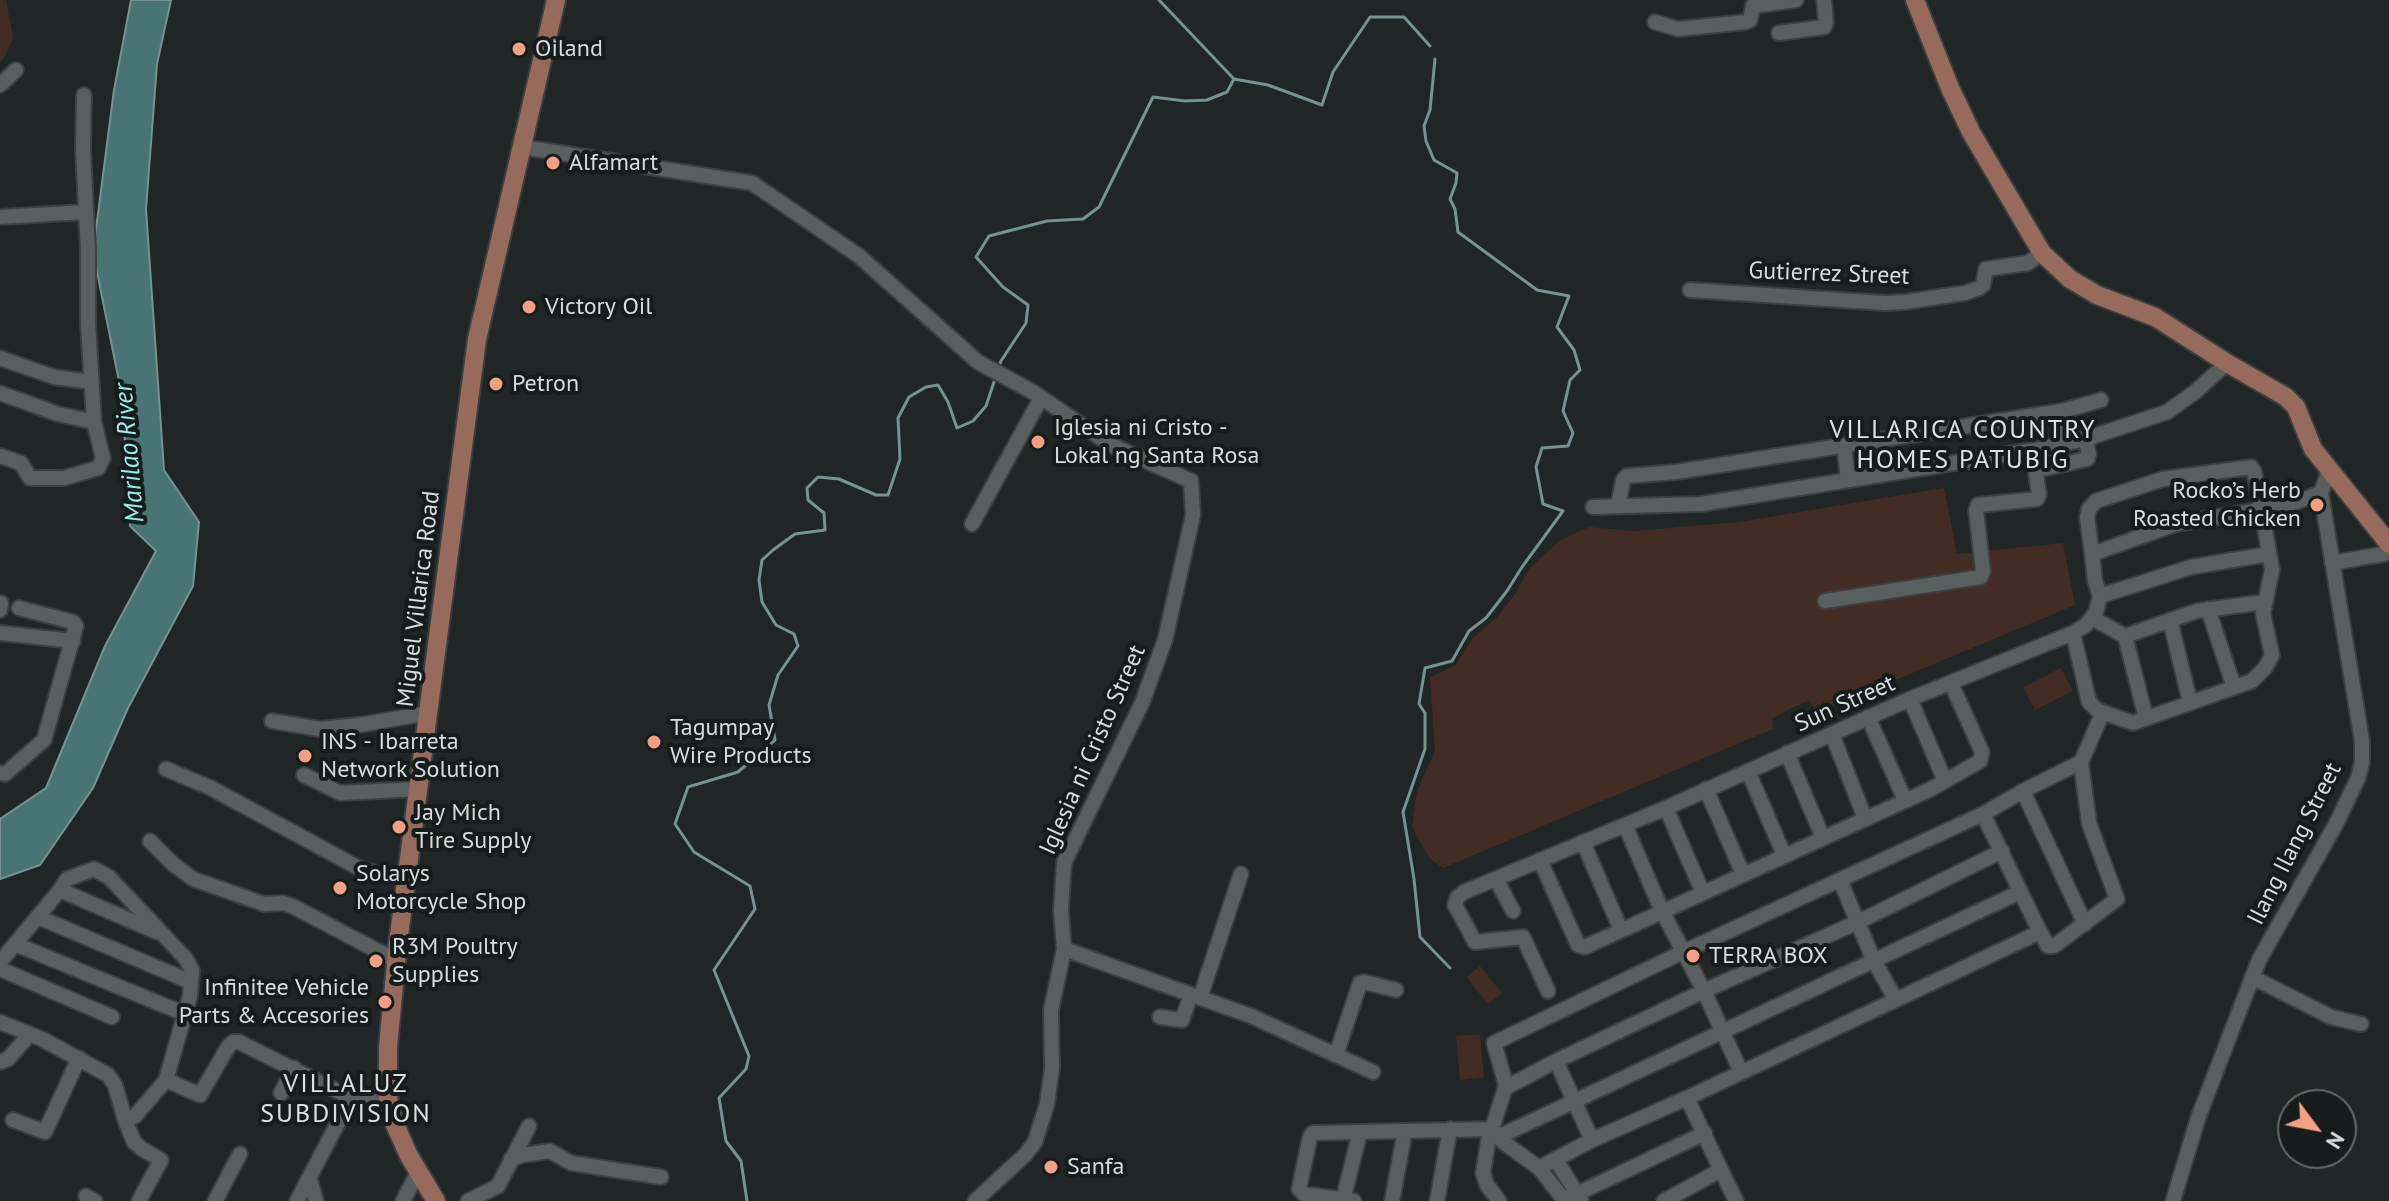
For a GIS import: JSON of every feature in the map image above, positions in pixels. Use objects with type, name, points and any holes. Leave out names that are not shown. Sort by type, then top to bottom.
[{"type":"main road","name":"Miguel Villarica Road","points":[[436,1201],[393,1120],[388,1097],[388,1047],[406,877],[477,339],[556,0]]},
{"type":"main road","points":[[1915,0],[1971,132],[2042,253],[2083,287],[2155,317],[2286,397],[2296,407],[2313,449],[2389,544]]},
{"type":"street","points":[[1655,22],[1678,29],[1746,22],[1750,20],[1753,6],[1796,0]]},
{"type":"street","points":[[1779,33],[1824,27],[1824,0]]},
{"type":"street","points":[[0,85],[16,70]]},
{"type":"street","points":[[0,456],[21,463],[30,478],[64,478],[98,468],[103,458],[94,422],[91,382],[84,95]]},
{"type":"street","name":"Iglesia ni Cristo Street","points":[[522,147],[752,183],[859,256],[978,362],[1041,398],[1111,445],[1191,481],[1193,515],[1165,640],[1142,703],[1064,863],[1061,910],[1064,949],[1051,1010],[1052,1068],[1047,1104],[1035,1142],[975,1201]]},
{"type":"street","points":[[0,217],[85,212]]},
{"type":"street","name":"Gutierrez Street","points":[[1690,290],[1905,302],[1979,288],[1983,285],[1986,269],[2028,263],[2042,253]]},
{"type":"street","points":[[0,358],[54,377],[91,382]]},
{"type":"street","points":[[1593,507],[1701,504],[2085,439],[2167,412],[2227,363]]},
{"type":"street","points":[[0,393],[58,414],[94,422]]},
{"type":"street","points":[[972,524],[1041,398]]},
{"type":"street","points":[[1618,506],[1623,480],[1627,476],[1676,472],[1844,446],[2062,411],[2101,400]]},
{"type":"street","points":[[2062,411],[2067,443]]},
{"type":"street","points":[[1825,601],[1981,577],[1978,505],[2037,499],[2038,470],[2087,459],[2089,454],[2085,439]]},
{"type":"street","points":[[1844,446],[1848,480]]},
{"type":"street","points":[[2073,633],[2089,702],[2103,712],[2133,723],[2252,681],[2272,655],[2263,613],[2272,570],[2251,467],[2163,479],[2096,501],[2089,509],[2087,517],[2095,581],[2100,596],[2092,618],[2125,636],[2146,718]]},
{"type":"street","points":[[2092,554],[2176,524],[2262,511],[2321,493],[2329,470]]},
{"type":"street","name":"Ilang Ilang Street","points":[[2173,1201],[2198,1118],[2259,960],[2336,824],[2362,763],[2362,741],[2321,493]]},
{"type":"street","points":[[2332,563],[2389,553]]},
{"type":"street","points":[[2100,596],[2191,567],[2269,554]]},
{"type":"street","points":[[2125,636],[2208,609],[2264,602]]},
{"type":"street","points":[[0,610],[1,603]]},
{"type":"street","points":[[0,773],[5,774],[44,740],[73,641],[75,623],[19,608]]},
{"type":"street","points":[[2208,609],[2234,687]]},
{"type":"street","name":"Sun Street","points":[[1548,991],[1523,937],[1475,942],[1455,905],[1457,898],[1464,892],[1666,808],[1868,717],[2073,633],[2092,618]]},
{"type":"street","points":[[2170,620],[2190,702]]},
{"type":"street","points":[[0,633],[73,641]]},
{"type":"street","points":[[1540,860],[1578,945],[1585,947],[1905,800],[1980,761],[1982,752],[1951,683]]},
{"type":"street","points":[[1910,699],[1945,781]]},
{"type":"street","points":[[1983,814],[2040,932],[2051,947],[2117,899],[2089,823],[2081,762],[2103,712]]},
{"type":"street","points":[[272,721],[320,729],[428,713]]},
{"type":"street","points":[[1868,717],[1905,800]]},
{"type":"street","points":[[1832,734],[1865,818]]},
{"type":"street","points":[[1787,753],[1823,838]]},
{"type":"street","points":[[1499,1201],[1487,1185],[1483,1173],[1496,1133],[1505,1088],[1494,1043],[1983,814],[2081,762]]},
{"type":"street","points":[[166,769],[211,788],[357,867],[380,875],[406,877]]},
{"type":"street","points":[[1748,771],[1784,855]]},
{"type":"street","points":[[304,775],[340,793],[418,789]]},
{"type":"street","points":[[1706,789],[1743,874]]},
{"type":"street","points":[[2023,791],[2085,924]]},
{"type":"street","points":[[1666,808],[1703,893]]},
{"type":"street","points":[[1625,825],[1662,911],[1704,991],[1741,1072]]},
{"type":"street","points":[[150,841],[193,879],[264,904],[283,903],[294,907],[397,961]]},
{"type":"street","points":[[1583,842],[1621,930]]},
{"type":"street","points":[[1505,1088],[1556,1061],[1858,922],[2002,851]]},
{"type":"street","points":[[0,962],[67,879],[94,869],[109,877],[186,959],[192,970],[191,982],[166,1080],[135,1116],[125,1120]]},
{"type":"street","points":[[1160,1017],[1182,1020],[1196,997],[1241,874]]},
{"type":"street","points":[[1496,879],[1513,911]]},
{"type":"street","points":[[1840,880],[1874,961],[1896,1000]]},
{"type":"street","points":[[60,890],[164,935]]},
{"type":"street","points":[[1354,1201],[1304,1194],[1299,1189],[1310,1137],[1316,1132],[1450,1129],[1496,1133],[1572,1101],[2020,892]]},
{"type":"street","points":[[38,917],[191,982]]},
{"type":"street","points":[[1539,1168],[1592,1140],[2040,932]]},
{"type":"street","points":[[15,944],[185,1014]]},
{"type":"street","points":[[1064,949],[1251,1016],[1373,1072]]},
{"type":"street","points":[[0,969],[112,1017]]},
{"type":"street","points":[[2252,977],[2331,1017],[2361,1024]]},
{"type":"street","points":[[1336,1055],[1360,983],[1396,990]]},
{"type":"street","points":[[0,1022],[79,1058],[108,1075],[115,1085],[134,1142],[161,1160],[139,1201]]},
{"type":"street","points":[[0,1062],[8,1059],[30,1034]]},
{"type":"street","points":[[166,1080],[200,1095],[223,1054],[233,1042],[239,1042],[351,1098],[388,1097]]},
{"type":"street","points":[[13,1120],[45,1132],[79,1058]]},
{"type":"street","points":[[1556,1061],[1592,1140]]},
{"type":"street","points":[[281,1093],[294,1068]]},
{"type":"street","points":[[297,1201],[351,1098]]},
{"type":"street","points":[[1687,1098],[1736,1201]]},
{"type":"street","points":[[468,1201],[498,1186],[529,1126]]},
{"type":"street","points":[[1437,1201],[1450,1129]]},
{"type":"street","points":[[1392,1201],[1405,1131]]},
{"type":"street","points":[[1343,1200],[1360,1132]]},
{"type":"street","points":[[1496,1133],[1572,1199]]},
{"type":"street","points":[[1572,1199],[1705,1133]]},
{"type":"street","points":[[511,1159],[550,1151],[571,1163],[661,1177]]},
{"type":"street","points":[[215,1201],[240,1154]]},
{"type":"street","points":[[1556,1160],[1572,1199]]},
{"type":"street","points":[[1664,1201],[1721,1170]]},
{"type":"street","points":[[403,1201],[418,1172]]},
{"type":"street","points":[[310,1179],[316,1201]]},
{"type":"shaded area","points":[[0,0],[6,0],[13,38],[0,62]]},
{"type":"shaded area","points":[[1944,488],[1957,554],[2063,543],[2075,605],[1817,713],[1809,700],[1772,718],[1773,729],[1443,868],[1429,858],[1412,827],[1417,791],[1435,751],[1430,677],[1455,666],[1471,640],[1498,616],[1515,594],[1530,568],[1559,541],[1589,527],[1635,531],[1740,522]]},
{"type":"shaded area","points":[[2061,668],[2073,691],[2035,710],[2023,687]]},
{"type":"shaded area","points":[[1480,966],[1502,993],[1488,1004],[1466,977]]},
{"type":"shaded area","points":[[1480,1034],[1484,1077],[1460,1080],[1456,1036]]},
{"type":"water","name":"Marilao River","points":[[131,0],[171,0],[157,64],[146,209],[164,470],[199,522],[193,586],[128,708],[93,788],[40,865],[0,879],[0,819],[46,788],[105,646],[156,551],[130,526],[122,396],[93,252],[114,90]]},
{"type":"waterway","points":[[1159,0],[1234,79]]},
{"type":"waterway","points":[[1234,79],[1268,85],[1322,105],[1333,72],[1370,17],[1404,17],[1430,46]]},
{"type":"waterway","points":[[1435,59],[1430,110],[1424,126],[1434,160],[1457,173],[1450,199],[1455,209],[1458,232],[1537,290],[1569,296],[1557,327],[1574,350],[1580,370],[1570,380],[1563,411],[1573,433],[1568,446],[1542,448],[1536,467],[1543,504],[1563,511],[1486,618],[1469,631],[1452,661],[1425,668],[1419,704],[1425,713],[1425,749],[1403,812],[1420,937],[1450,968]]},
{"type":"waterway","points":[[998,368],[1026,323],[1028,305],[1003,287],[976,257],[989,236],[1047,221],[1083,219],[1099,207],[1153,97],[1207,100],[1227,92],[1234,79]]},
{"type":"waterway","points":[[747,1201],[741,1161],[726,1141],[719,1098],[746,1069],[749,1056],[714,970],[755,909],[750,886],[694,852],[675,824],[688,787],[738,772],[775,740],[769,705],[778,675],[798,646],[794,634],[776,625],[762,602],[759,580],[762,560],[773,550],[795,534],[825,530],[824,513],[808,500],[807,488],[818,477],[839,479],[876,495],[888,495],[900,459],[898,418],[909,397],[926,387],[938,385],[957,428],[973,421],[986,406],[996,376]]},
{"type":"place","name":"Oiland","points":[[519,49]]},
{"type":"place","name":"Alfamart","points":[[553,163]]},
{"type":"place","name":"Victory Oil","points":[[529,307]]},
{"type":"place","name":"Petron","points":[[496,384]]},
{"type":"place","name":"Iglesia ni Cristo - Lokal ng Santa Rosa","points":[[1038,442]]},
{"type":"place","name":"Rocko’s Herb Roasted Chicken","points":[[2317,505]]},
{"type":"place","name":"Tagumpay Wire Products","points":[[654,742]]},
{"type":"place","name":"INS - Ibarreta Network Solution","points":[[305,756]]},
{"type":"place","name":"Jay Mich Tire Supply","points":[[399,827]]},
{"type":"place","name":"Solarys Motorcycle Shop","points":[[340,888]]},
{"type":"place","name":"TERRA BOX","points":[[1693,956]]},
{"type":"place","name":"R3M Poultry Supplies","points":[[376,961]]},
{"type":"place","name":"Infinitee Vehicle Parts & Accesories","points":[[385,1002]]},
{"type":"place","name":"Sanfa","points":[[1051,1167]]},
{"type":"district","name":"VILLARICA COUNTRY HOMES PATUBIG","points":[[1963,446]]},
{"type":"district","name":"VILLALUZ SUBDIVISION","points":[[346,1100]]}]
